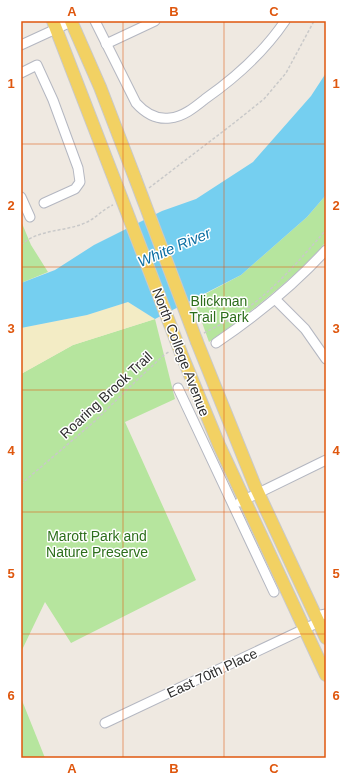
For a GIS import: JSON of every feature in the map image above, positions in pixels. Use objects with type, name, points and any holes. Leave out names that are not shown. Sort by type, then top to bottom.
[{"type":"main road","name":"North College Avenue","points":[[71,22],[100,87],[200,338],[258,493],[320,617],[326,638]]},
{"type":"main road","name":"North College Avenue","points":[[55,25],[118,189],[176,352],[208,420],[239,503],[305,629],[326,675]]},
{"type":"street","points":[[95,21],[133,97],[140,107],[155,117],[169,118],[184,113],[198,105],[228,82],[251,62],[277,33],[285,21]]},
{"type":"street","points":[[106,44],[155,21]]},
{"type":"street","points":[[21,45],[55,25],[71,22]]},
{"type":"street","points":[[21,73],[37,66],[52,100],[78,168],[80,182],[76,189],[44,203]]},
{"type":"street","points":[[21,197],[30,217]]},
{"type":"street","points":[[216,343],[275,299],[326,250]]},
{"type":"street","points":[[275,299],[305,329],[326,359]]},
{"type":"street","name":"North College Avenue","points":[[178,388],[239,503],[274,592]]},
{"type":"street","points":[[239,503],[326,460]]},
{"type":"street","name":"East 70th Place","points":[[105,723],[305,629],[320,617]]},
{"type":"path","points":[[216,136],[264,99],[272,91],[286,73],[314,21]]},
{"type":"path","points":[[200,338],[210,330],[231,319],[245,309],[278,282],[326,230]]},
{"type":"path","points":[[21,245],[29,239]]},
{"type":"path","name":"Roaring Brook Trail","points":[[21,484],[95,422],[138,378],[164,355],[176,352]]},
{"type":"green space","name":"Blickman Trail Park","points":[[326,195],[326,242],[285,283],[209,342],[194,300],[241,275],[307,217]]},
{"type":"green space","points":[[21,221],[31,245],[48,272],[21,283]]},
{"type":"green space","name":"Marott Park and Nature Preserve","points":[[155,319],[175,399],[125,422],[196,580],[71,643],[45,602],[21,652],[21,374],[73,345]]},
{"type":"green space","points":[[21,698],[45,758],[21,758]]},
{"type":"sand","points":[[128,302],[155,319],[73,345],[21,374],[21,328],[87,315]]},
{"type":"water","name":"White River","points":[[326,73],[326,195],[307,217],[241,275],[155,319],[128,302],[87,315],[21,328],[21,283],[55,270],[94,245],[162,211],[196,199],[253,162],[311,96]]}]
